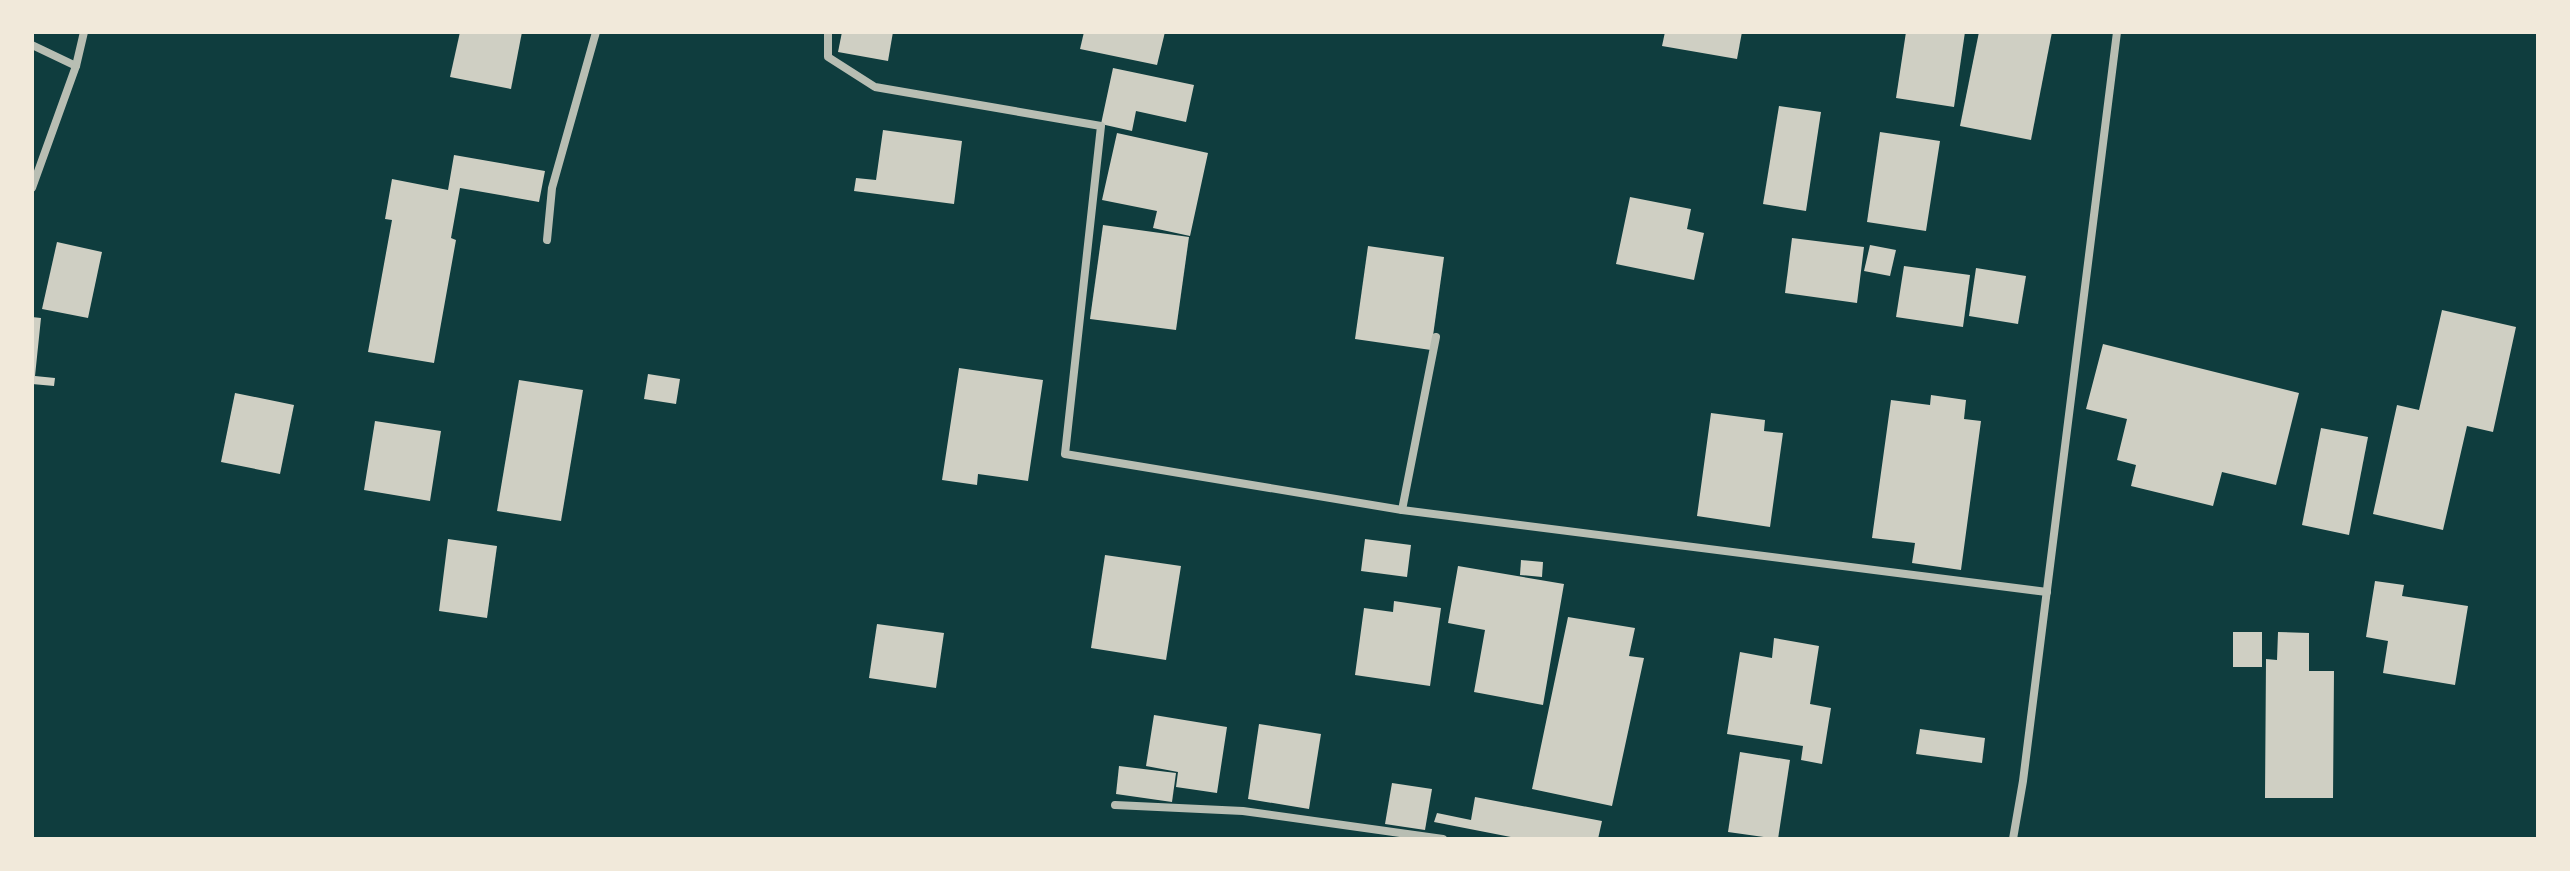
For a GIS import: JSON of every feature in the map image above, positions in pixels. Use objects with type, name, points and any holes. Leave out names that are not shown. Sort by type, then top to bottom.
[{"type":"street","points":[[32,188],[76,66],[84,32]]},
{"type":"street","points":[[547,240],[552,188],[596,32]]},
{"type":"street","points":[[828,32],[828,57],[875,87],[1101,126],[1065,454],[1402,510],[2047,592]]},
{"type":"street","points":[[2013,839],[2117,32]]},
{"type":"street","points":[[32,45],[76,66]]},
{"type":"street","points":[[1402,510],[1436,337]]},
{"type":"street","points":[[1115,805],[1243,811],[1443,839]]},
{"type":"building","points":[[460,32],[522,32],[511,89],[450,77]]},
{"type":"building","points":[[842,32],[893,32],[888,61],[838,52]]},
{"type":"building","points":[[1084,32],[1165,32],[1157,65],[1080,49]]},
{"type":"building","points":[[1665,32],[1742,32],[1737,59],[1662,46]]},
{"type":"building","points":[[1906,32],[1965,32],[1954,107],[1896,98]]},
{"type":"building","points":[[1979,32],[2052,32],[2031,140],[1960,126]]},
{"type":"building","points":[[1113,68],[1194,85],[1186,122],[1136,111],[1132,131],[1101,124]]},
{"type":"building","points":[[1779,106],[1821,112],[1806,211],[1763,204]]},
{"type":"building","points":[[883,130],[962,141],[954,204],[854,191],[856,178],[876,180]]},
{"type":"building","points":[[1880,132],[1940,141],[1926,231],[1867,222]]},
{"type":"building","points":[[1117,133],[1208,153],[1190,236],[1153,228],[1157,211],[1102,200]]},
{"type":"building","points":[[454,155],[545,171],[539,202],[460,188],[451,238],[456,240],[434,363],[368,352],[392,220],[385,219],[392,179],[448,190]]},
{"type":"building","points":[[1630,197],[1691,209],[1687,229],[1704,233],[1694,280],[1616,264]]},
{"type":"building","points":[[1103,225],[1189,237],[1176,330],[1090,319]]},
{"type":"building","points":[[1792,238],[1864,247],[1857,303],[1785,293]]},
{"type":"building","points":[[57,242],[102,252],[88,318],[42,309]]},
{"type":"building","points":[[1870,245],[1896,250],[1890,276],[1864,271]]},
{"type":"building","points":[[1368,246],[1444,257],[1431,350],[1355,339]]},
{"type":"building","points":[[1904,266],[1970,275],[1963,327],[1896,317]]},
{"type":"building","points":[[1976,268],[2026,276],[2018,324],[1969,316]]},
{"type":"building","points":[[2442,310],[2516,327],[2493,432],[2467,426],[2443,530],[2373,514],[2397,405],[2419,410]]},
{"type":"building","points":[[32,317],[41,318],[35,376],[55,378],[54,386],[32,384]]},
{"type":"building","points":[[2103,344],[2299,393],[2276,485],[2222,472],[2213,506],[2131,486],[2136,465],[2117,460],[2127,419],[2086,409]]},
{"type":"building","points":[[959,368],[1043,380],[1028,481],[978,474],[977,485],[942,480]]},
{"type":"building","points":[[648,374],[680,379],[676,404],[644,399]]},
{"type":"building","points":[[519,380],[583,390],[561,521],[497,511]]},
{"type":"building","points":[[235,393],[294,405],[280,474],[221,462]]},
{"type":"building","points":[[1931,395],[1966,400],[1964,419],[1981,421],[1961,570],[1912,563],[1915,543],[1872,538],[1891,400],[1930,405]]},
{"type":"building","points":[[1711,413],[1765,420],[1764,431],[1783,433],[1770,527],[1697,516]]},
{"type":"building","points":[[375,421],[441,431],[430,501],[364,490]]},
{"type":"building","points":[[2321,428],[2368,437],[2349,535],[2302,525]]},
{"type":"building","points":[[448,539],[497,546],[487,618],[439,611]]},
{"type":"building","points":[[1365,539],[1411,545],[1407,577],[1361,571]]},
{"type":"building","points":[[1105,555],[1181,566],[1166,660],[1091,648]]},
{"type":"building","points":[[1521,560],[1543,562],[1542,577],[1520,575]]},
{"type":"building","points":[[1458,566],[1564,584],[1543,705],[1474,692],[1485,630],[1448,623]]},
{"type":"building","points":[[2375,581],[2404,585],[2402,596],[2468,606],[2455,685],[2383,673],[2388,641],[2366,637]]},
{"type":"building","points":[[1394,601],[1441,608],[1430,686],[1355,675],[1364,608],[1393,612]]},
{"type":"building","points":[[1568,617],[1635,628],[1629,656],[1644,658],[1612,806],[1532,789]]},
{"type":"building","points":[[877,624],[944,633],[936,688],[869,678]]},
{"type":"building","points":[[2233,632],[2262,632],[2262,667],[2233,667]]},
{"type":"building","points":[[2278,632],[2309,633],[2309,671],[2334,671],[2333,798],[2265,798],[2266,659],[2277,660]]},
{"type":"building","points":[[1774,638],[1819,646],[1810,704],[1831,708],[1822,764],[1801,760],[1803,746],[1727,734],[1740,652],[1772,658]]},
{"type":"building","points":[[1154,715],[1227,727],[1217,793],[1176,787],[1178,772],[1146,766]]},
{"type":"building","points":[[1259,724],[1321,734],[1309,809],[1248,799]]},
{"type":"building","points":[[1920,729],[1985,738],[1982,763],[1916,754]]},
{"type":"building","points":[[1740,752],[1790,760],[1778,839],[1728,832]]},
{"type":"building","points":[[1119,766],[1176,773],[1172,802],[1116,794]]},
{"type":"building","points":[[1392,783],[1432,789],[1425,830],[1385,824]]},
{"type":"building","points":[[1475,797],[1602,821],[1598,839],[1521,839],[1434,822],[1437,813],[1471,820]]}]
